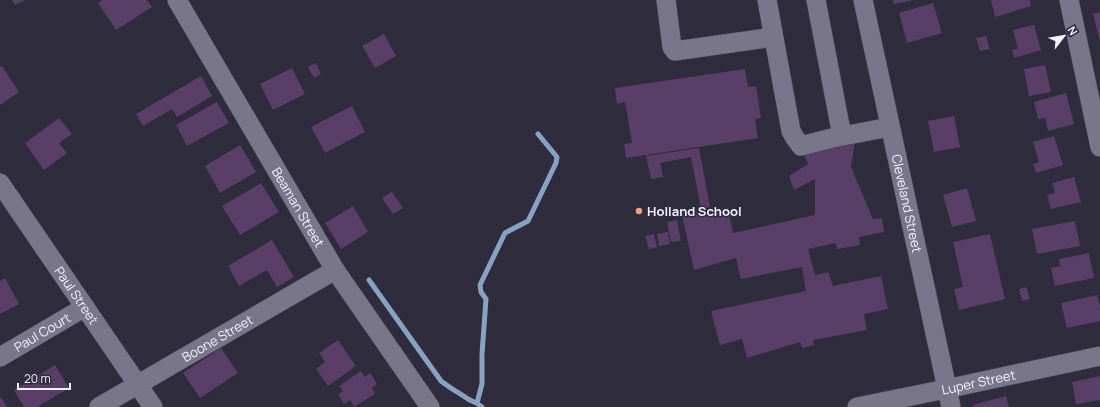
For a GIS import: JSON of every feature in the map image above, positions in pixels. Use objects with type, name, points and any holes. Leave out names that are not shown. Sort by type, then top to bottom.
[{"type":"street","name":"Beaman Street","points":[[176,0],[335,270],[430,407]]},
{"type":"street","points":[[666,0],[672,47],[675,51],[773,37]]},
{"type":"street","points":[[767,0],[791,131],[801,146],[842,136],[890,127]]},
{"type":"street","points":[[816,0],[842,136]]},
{"type":"street","name":"Cleveland Street","points":[[863,0],[948,398]]},
{"type":"street","points":[[1069,0],[1100,147]]},
{"type":"street","name":"Paul Street","points":[[0,183],[153,407]]},
{"type":"street","name":"Boone Street","points":[[99,407],[335,270]]},
{"type":"street","name":"Paul Court","points":[[0,357],[85,307]]},
{"type":"street","name":"Luper Street","points":[[857,407],[948,398],[1100,356]]},
{"type":"building","points":[[12,0],[25,0],[15,5]]},
{"type":"building","points":[[102,0],[147,0],[152,7],[116,30],[98,3]]},
{"type":"building","points":[[893,0],[910,0],[910,1],[894,4]]},
{"type":"building","points":[[991,0],[1030,0],[1031,6],[995,17]]},
{"type":"building","points":[[933,3],[942,33],[907,43],[899,13]]},
{"type":"building","points":[[1100,12],[1100,38],[1099,38],[1093,14]]},
{"type":"building","points":[[1034,25],[1041,50],[1014,58],[1012,50],[1018,49],[1013,30]]},
{"type":"building","points":[[384,34],[396,56],[375,68],[362,46]]},
{"type":"building","points":[[986,36],[990,49],[980,51],[976,38]]},
{"type":"building","points":[[316,63],[321,74],[314,78],[308,67]]},
{"type":"building","points":[[1045,65],[1051,92],[1029,96],[1024,69]]},
{"type":"building","points":[[2,66],[19,92],[0,105],[0,67]]},
{"type":"building","points":[[292,68],[305,94],[273,110],[260,84]]},
{"type":"building","points":[[745,69],[748,87],[756,86],[761,118],[755,119],[758,138],[626,158],[624,144],[632,143],[625,102],[617,104],[615,88]]},
{"type":"building","points":[[201,76],[212,96],[177,117],[172,109],[143,126],[136,114]]},
{"type":"building","points":[[1066,93],[1074,124],[1048,131],[1045,118],[1038,119],[1034,102]]},
{"type":"building","points":[[217,102],[229,123],[187,146],[176,125]]},
{"type":"building","points":[[352,106],[365,132],[325,153],[311,127]]},
{"type":"building","points":[[954,116],[960,147],[934,152],[928,121]]},
{"type":"building","points":[[59,118],[72,134],[59,143],[67,153],[44,170],[25,143]]},
{"type":"building","points":[[1054,136],[1063,165],[1036,173],[1033,164],[1039,162],[1033,142]]},
{"type":"building","points":[[855,141],[851,167],[873,219],[882,218],[884,232],[859,237],[860,245],[838,249],[835,243],[808,249],[815,275],[828,272],[833,286],[881,276],[888,309],[864,314],[867,330],[813,340],[814,345],[803,348],[800,342],[747,358],[742,339],[720,345],[711,311],[806,291],[802,267],[741,279],[736,258],[694,270],[682,215],[728,208],[733,233],[815,215],[815,179],[794,190],[789,176],[808,164],[802,151]]},
{"type":"building","points":[[240,145],[256,172],[220,193],[205,166]]},
{"type":"building","points":[[699,148],[710,207],[701,209],[691,157],[660,163],[663,177],[651,179],[646,156]]},
{"type":"building","points":[[1074,177],[1081,202],[1051,209],[1047,195],[1055,193],[1052,183]]},
{"type":"building","points":[[261,183],[279,212],[240,235],[222,206]]},
{"type":"building","points":[[967,188],[976,221],[952,227],[943,195]]},
{"type":"building","points":[[392,192],[403,208],[393,214],[382,198]]},
{"type":"building","points":[[353,206],[368,232],[341,249],[325,223]]},
{"type":"building","points":[[677,220],[681,241],[671,242],[667,222]]},
{"type":"building","points":[[1075,221],[1080,246],[1037,254],[1032,229]]},
{"type":"building","points":[[668,232],[670,244],[659,246],[657,234]]},
{"type":"building","points":[[654,234],[657,247],[649,249],[645,236]]},
{"type":"building","points":[[990,234],[1005,299],[959,310],[954,289],[963,287],[953,242]]},
{"type":"building","points":[[272,240],[294,277],[277,287],[267,270],[239,286],[228,266]]},
{"type":"building","points":[[1089,253],[1094,278],[1055,286],[1051,268],[1060,266],[1059,259]]},
{"type":"building","points":[[5,278],[19,304],[0,314],[0,281]]},
{"type":"building","points":[[1026,287],[1030,299],[1022,301],[1019,289]]},
{"type":"building","points":[[1097,295],[1100,306],[1100,321],[1067,328],[1061,303]]},
{"type":"building","points":[[338,340],[356,366],[328,386],[316,369],[325,362],[319,353]]},
{"type":"building","points":[[221,348],[238,373],[200,398],[183,373]]},
{"type":"building","points":[[55,365],[69,388],[37,407],[24,407],[14,390]]},
{"type":"building","points":[[361,371],[365,377],[370,373],[377,384],[372,388],[375,394],[354,407],[350,400],[344,404],[338,394],[343,391],[339,386]]},
{"type":"building","points":[[1100,376],[1100,400],[1076,404],[1072,382]]},
{"type":"building","points":[[1006,396],[1009,407],[973,407],[973,405]]},
{"type":"building","points":[[1,397],[7,407],[0,407]]},
{"type":"waterway","points":[[477,403],[482,384],[482,354],[486,299],[481,292],[480,285],[505,233],[528,221],[556,163],[557,157],[538,134]]},
{"type":"waterway","points":[[369,280],[441,381],[482,407]]},
{"type":"place","name":"Holland School","points":[[639,211]]}]
